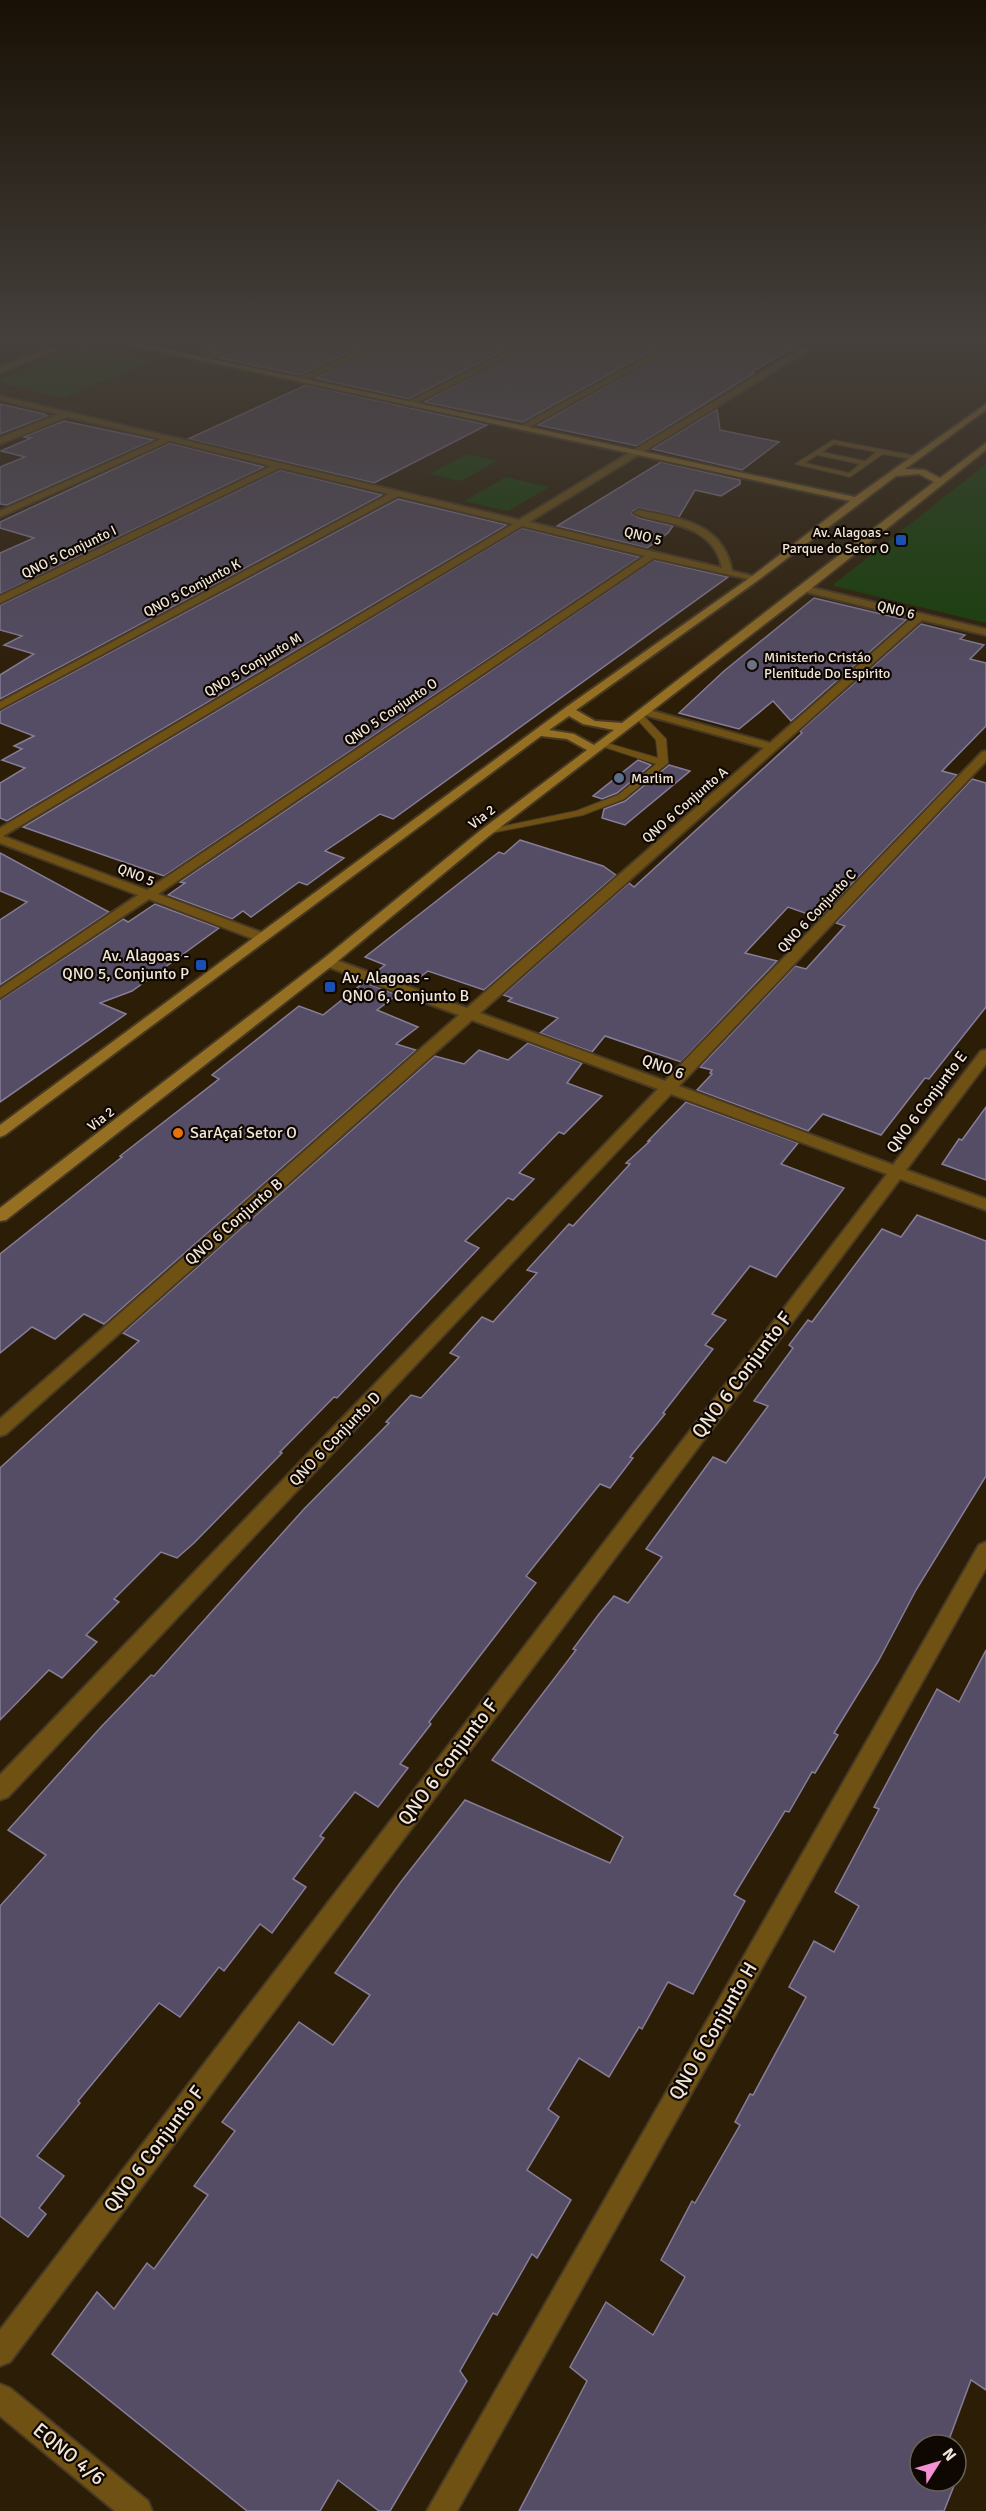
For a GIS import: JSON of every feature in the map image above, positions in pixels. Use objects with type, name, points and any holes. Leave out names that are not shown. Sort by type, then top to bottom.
[{"type":"main road","points":[[662,458],[857,500]]},
{"type":"main road","name":"Via 2","points":[[0,1132],[569,710],[754,579],[916,458]]},
{"type":"main road","name":"Via 2","points":[[0,1216],[328,962],[485,833],[622,726],[642,714],[805,589],[970,458]]},
{"type":"main road","points":[[896,473],[914,471],[936,477],[939,482]]},
{"type":"main road","points":[[569,710],[574,715],[601,727],[622,726]]},
{"type":"main road","points":[[541,733],[570,736],[597,747]]},
{"type":"street","points":[[0,514],[126,458]]},
{"type":"street","name":"QNO 5","points":[[250,458],[754,579]]},
{"type":"street","name":"QNO 5 Conjunto M","points":[[0,833],[629,458]]},
{"type":"street","name":"QNO 5 Conjunto I","points":[[0,600],[279,465]]},
{"type":"street","name":"QNO 5 Conjunto K","points":[[0,706],[397,493]]},
{"type":"street","points":[[639,513],[694,526],[712,537],[727,560],[728,572]]},
{"type":"street","name":"QNO 5 Conjunto O","points":[[0,994],[145,894],[654,554]]},
{"type":"street","name":"QNO 6","points":[[805,589],[986,632]]},
{"type":"street","name":"QNO 6 Conjunto A","points":[[468,1014],[920,616]]},
{"type":"street","points":[[642,714],[773,747]]},
{"type":"street","name":"QNO 6 Conjunto C","points":[[669,1089],[986,754]]},
{"type":"street","name":"QNO 5","points":[[0,839],[261,938]]},
{"type":"street","name":"QNO 6","points":[[328,962],[986,1205]]},
{"type":"street","name":"QNO 6 Conjunto B","points":[[0,1429],[468,1014]]},
{"type":"street","name":"QNO 6 Conjunto E","points":[[897,1172],[986,1054]]},
{"type":"street","name":"QNO 6 Conjunto D","points":[[0,1790],[669,1089]]},
{"type":"street","name":"QNO 6 Conjunto F","points":[[0,2352],[897,1172]]},
{"type":"street","name":"QNO 6 Conjunto H","points":[[441,2511],[986,1550]]},
{"type":"street","name":"EQNO 4/6","points":[[0,2398],[138,2511]]},
{"type":"lane","points":[[809,458],[799,465],[850,475],[873,458]]},
{"type":"lane","points":[[842,458],[866,463]]},
{"type":"lane","points":[[642,714],[661,740],[663,763]]},
{"type":"lane","points":[[597,747],[663,763]]},
{"type":"lane","points":[[485,833],[579,813],[621,797],[663,763]]},
{"type":"green space","points":[[459,458],[485,458],[497,461],[461,481],[430,474]]},
{"type":"green space","points":[[986,464],[986,623],[834,586],[834,584]]},
{"type":"green space","points":[[506,477],[549,487],[508,511],[464,501]]},
{"type":"building","points":[[22,458],[113,458],[7,505],[0,504],[0,467]]},
{"type":"building","points":[[137,458],[229,458],[264,467],[0,594],[0,553],[34,538],[0,528],[0,522]]},
{"type":"building","points":[[269,458],[422,458],[374,483]]},
{"type":"building","points":[[691,458],[758,458],[742,470]]},
{"type":"building","points":[[661,462],[740,480],[740,484],[721,496],[695,490],[679,517],[639,508],[633,511],[632,514],[639,518],[673,526],[668,533],[647,548],[557,526]]},
{"type":"building","points":[[280,470],[382,495],[0,699],[0,675],[34,654],[4,645],[22,636],[0,630],[0,605]]},
{"type":"building","points":[[398,499],[507,525],[7,821],[0,818],[0,783],[25,768],[2,760],[22,749],[14,746],[34,736],[0,723],[0,711]]},
{"type":"building","points":[[522,528],[640,557],[164,876],[23,827]]},
{"type":"building","points":[[654,560],[728,577],[393,819],[380,814],[325,851],[344,858],[307,885],[299,882],[251,917],[243,911],[232,919],[168,895],[185,883],[180,882]]},
{"type":"building","points":[[814,598],[906,620],[791,721],[773,701],[739,729],[679,713],[724,671]]},
{"type":"building","points":[[921,624],[965,635],[960,639],[984,645],[970,659],[986,663],[986,726],[942,771],[957,775],[819,918],[788,907],[745,953],[777,961],[681,1062],[605,1036],[592,1052],[540,1033],[558,1018],[508,1001],[512,998],[503,995],[629,883],[634,887],[802,733],[800,731]]},
{"type":"building","points":[[638,760],[651,765],[617,793],[602,799],[593,796]]},
{"type":"building","points":[[669,765],[690,771],[625,825],[602,818],[604,809],[625,801]]},
{"type":"building","points":[[972,779],[986,783],[986,1007],[929,1079],[925,1078],[881,1135],[823,1114],[808,1131],[697,1090],[712,1074],[710,1073],[712,1070],[700,1067],[795,966],[806,969],[845,926],[836,923]]},
{"type":"building","points":[[520,840],[603,866],[616,875],[484,990],[428,971],[410,985],[376,972],[385,965],[365,957],[499,852],[504,854]]},
{"type":"building","points":[[0,853],[109,912],[0,985],[0,920],[27,902],[0,891]]},
{"type":"building","points":[[155,904],[219,928],[132,991],[100,1003],[126,1014],[0,1102],[0,1000],[123,919],[128,922]]},
{"type":"building","points":[[364,982],[397,995],[377,1010],[418,1027],[396,1044],[416,1050],[104,1324],[84,1314],[55,1339],[32,1327],[0,1353],[0,1254],[219,1079],[212,1075],[299,1006],[323,1015]]},
{"type":"building","points":[[528,1043],[582,1063],[567,1083],[602,1096],[564,1134],[559,1132],[519,1173],[534,1179],[513,1200],[508,1198],[465,1241],[479,1248],[337,1398],[334,1397],[194,1543],[177,1558],[161,1552],[114,1599],[119,1602],[86,1635],[97,1642],[62,1678],[49,1670],[0,1720],[0,1468],[139,1341],[123,1333],[435,1056],[464,1064],[479,1050],[508,1060]]},
{"type":"building","points":[[686,1102],[798,1143],[781,1164],[844,1188],[776,1277],[750,1266],[712,1314],[726,1320],[705,1345],[713,1349],[630,1457],[633,1458],[610,1488],[600,1484],[526,1576],[536,1583],[429,1722],[431,1724],[400,1764],[408,1768],[378,1807],[355,1792],[320,1836],[324,1838],[293,1879],[306,1887],[272,1933],[260,1924],[224,1971],[219,1967],[180,2017],[159,2003],[78,2101],[80,2103],[37,2156],[64,2176],[39,2208],[46,2214],[28,2237],[0,2216],[0,1906],[46,1855],[8,1830],[101,1727],[151,1675],[154,1676],[304,1509],[389,1423],[386,1422],[411,1395],[421,1398],[459,1357],[450,1353],[482,1317],[493,1322],[537,1273],[527,1270],[569,1224],[573,1226],[630,1164],[626,1163]]},
{"type":"building","points":[[986,1107],[986,1180],[942,1164],[959,1139],[962,1140]]},
{"type":"building","points":[[917,1215],[986,1241],[986,1476],[916,1590],[879,1660],[834,1733],[838,1735],[815,1773],[812,1772],[789,1812],[785,1811],[734,1895],[745,1901],[693,1994],[668,1982],[642,2029],[639,2027],[609,2077],[579,2058],[548,2109],[559,2117],[527,2170],[571,2200],[537,2258],[532,2254],[497,2315],[493,2313],[460,2371],[467,2381],[390,2511],[379,2511],[338,2480],[320,2511],[247,2511],[52,2354],[97,2292],[114,2309],[147,2263],[154,2269],[208,2195],[194,2186],[235,2131],[222,2122],[299,2022],[333,2045],[370,1995],[335,1973],[400,1883],[465,1800],[610,1863],[623,1837],[492,1760],[614,1596],[628,1603],[662,1557],[646,1549],[713,1457],[726,1463],[768,1406],[754,1401],[793,1348],[789,1345],[808,1320],[812,1322],[882,1229],[901,1237]]},
{"type":"building","points":[[986,1650],[986,2390],[971,2380],[951,2433],[908,2433],[908,2493],[951,2493],[944,2511],[519,2511],[587,2381],[570,2367],[606,2302],[653,2335],[685,2277],[661,2260],[692,2201],[695,2203],[740,2125],[735,2122],[750,2094],[753,2095],[806,1997],[789,1987],[814,1941],[834,1952],[859,1906],[835,1892],[879,1809],[874,1807],[937,1689],[959,1702]]},
{"type":"place","name":"Av. Alagoas - Parque do Setor O","points":[[901,540]]},
{"type":"place","name":"Ministerio Cristáo Plenitude Do Espirito","points":[[752,665]]},
{"type":"place","name":"Marlim","points":[[619,778]]},
{"type":"place","name":"Av. Alagoas - QNO 5, Conjunto P","points":[[201,965]]},
{"type":"place","name":"Av. Alagoas - QNO 6, Conjunto B","points":[[330,987]]},
{"type":"place","name":"SarAçaí Setor O","points":[[178,1133]]}]
